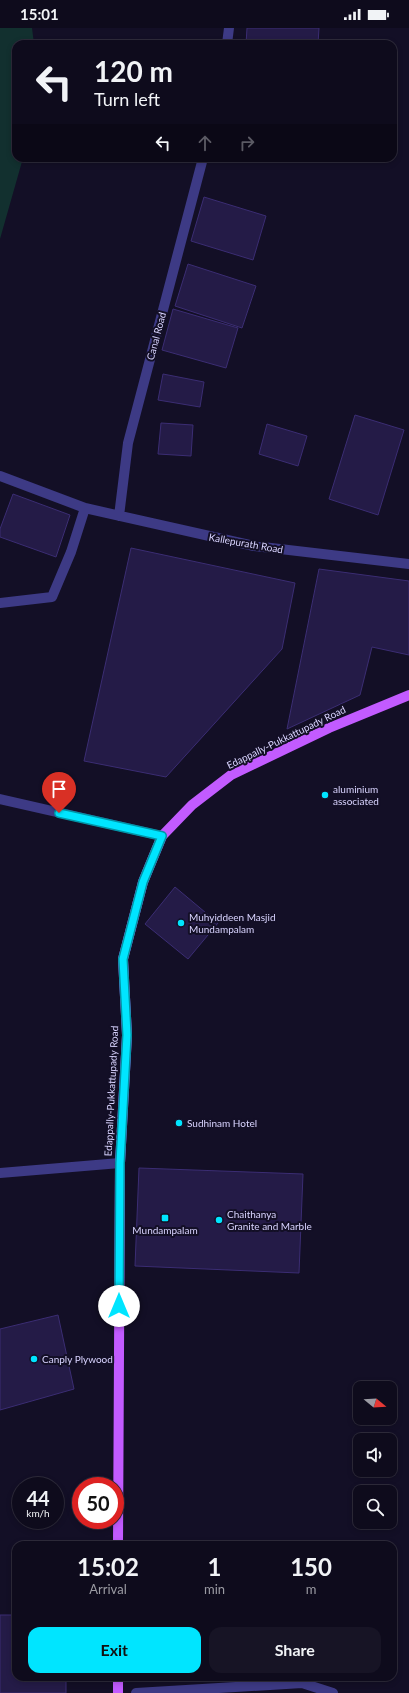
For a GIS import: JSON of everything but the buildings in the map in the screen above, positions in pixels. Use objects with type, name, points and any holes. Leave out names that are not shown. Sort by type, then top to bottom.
[{"type":"main road","name":"Edappally-Pukkattupady Road","points":[[118,1541],[120,1163],[127,1035],[123,959],[143,882],[162,836],[192,804],[231,776],[329,728],[409,695]]},
{"type":"main road","points":[[118,1681],[118,1693]]},
{"type":"street","points":[[228,40],[229,28]]},
{"type":"street","name":"Canal Road","points":[[119,516],[128,443],[202,162]]},
{"type":"street","name":"Kallepurath Road","points":[[0,476],[85,508],[254,546],[409,564]]},
{"type":"street","points":[[0,603],[52,597],[71,552],[85,508]]},
{"type":"street","points":[[0,800],[162,836]]},
{"type":"street","points":[[0,1173],[120,1163]]},
{"type":"street","points":[[136,1693],[302,1682],[333,1693]]},
{"type":"green space","points":[[0,28],[32,28],[34,40],[12,40],[12,162],[22,162],[0,239]]},
{"type":"place","name":"aluminium associated","points":[[325,795]]},
{"type":"place","name":"Muhyiddeen Masjid Mundampalam","points":[[181,923]]},
{"type":"place","name":"Sudhinam Hotel","points":[[179,1123]]},
{"type":"place","name":"Mundampalam","points":[[165,1218]]},
{"type":"place","name":"Chaithanya Granite and Marble","points":[[219,1220]]},
{"type":"place","name":"Canply Plywood","points":[[34,1359]]},
{"type":"route","points":[[59,813],[162,836],[143,882],[123,959],[127,1035],[120,1163],[119,1306]]}]
